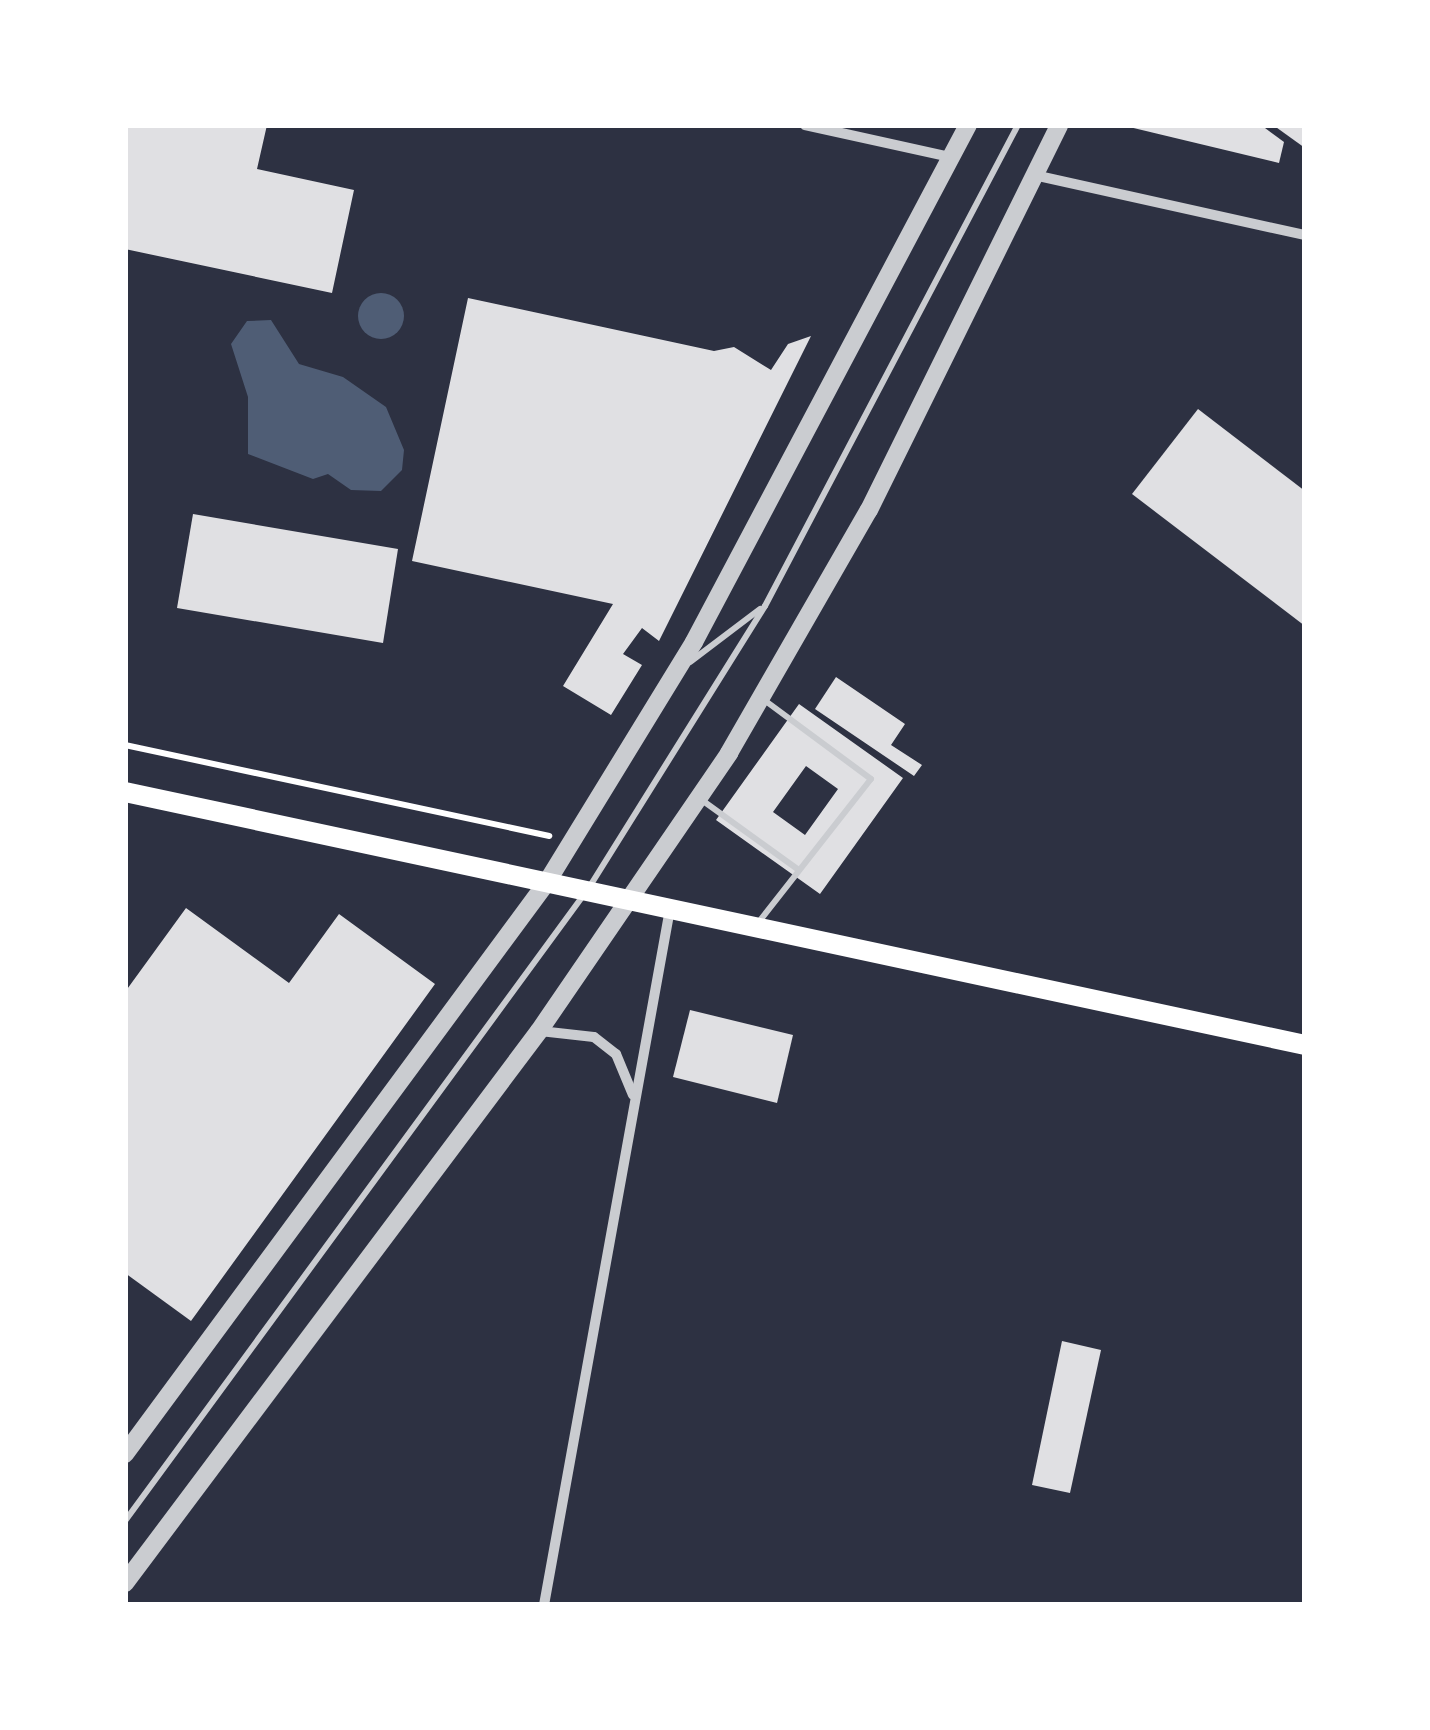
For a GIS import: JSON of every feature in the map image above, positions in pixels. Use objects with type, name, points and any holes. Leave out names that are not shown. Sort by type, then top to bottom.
[{"type":"main road","points":[[125,792],[1305,1045]]},
{"type":"street","points":[[806,125],[950,157]]},
{"type":"street","points":[[125,1454],[547,882],[678,671],[968,125]]},
{"type":"street","points":[[125,1583],[539,1031],[763,698],[869,510],[1058,125]]},
{"type":"street","points":[[1033,175],[1305,235]]},
{"type":"street","points":[[544,1605],[670,909]]},
{"type":"street","points":[[539,1031],[594,1037],[630,1078],[635,1105]]},
{"type":"lane","points":[[125,1521],[587,891],[765,606],[1018,125]]},
{"type":"lane","points":[[678,671],[765,606]]},
{"type":"lane","points":[[754,928],[871,779],[763,698]]},
{"type":"lane","points":[[698,798],[800,870]]},
{"type":"path","points":[[125,745],[548,835]]},
{"type":"water","points":[[381,293],[397,300],[404,316],[397,332],[381,339],[365,332],[358,316],[365,300]]},
{"type":"water","points":[[271,320],[299,364],[343,377],[386,407],[404,450],[402,470],[381,491],[351,490],[328,474],[313,479],[248,454],[248,397],[231,344],[247,321]]},
{"type":"building","points":[[125,125],[267,125],[257,169],[354,190],[332,293],[125,249]]},
{"type":"building","points":[[1121,125],[1261,125],[1284,142],[1279,163]]},
{"type":"building","points":[[1273,125],[1305,125],[1305,148]]},
{"type":"building","points":[[468,298],[714,351],[734,347],[771,370],[788,344],[811,336],[659,641],[642,628],[623,654],[642,665],[611,715],[563,686],[613,604],[412,561]]},
{"type":"building","points":[[1198,409],[1305,491],[1305,626],[1132,494]]},
{"type":"building","points":[[193,514],[398,549],[383,643],[177,608]]},
{"type":"building","points":[[836,677],[905,724],[891,745],[922,765],[914,776],[815,709]]},
{"type":"building","points":[[799,704],[903,778],[820,894],[716,820]],"holes":[[[806,766],[838,789],[805,835],[773,812]]]},
{"type":"building","points":[[186,908],[289,983],[339,914],[435,984],[191,1321],[125,1273],[125,992]]},
{"type":"building","points":[[690,1010],[793,1035],[777,1103],[673,1077]]},
{"type":"building","points":[[1062,1341],[1101,1350],[1070,1493],[1032,1485]]}]
